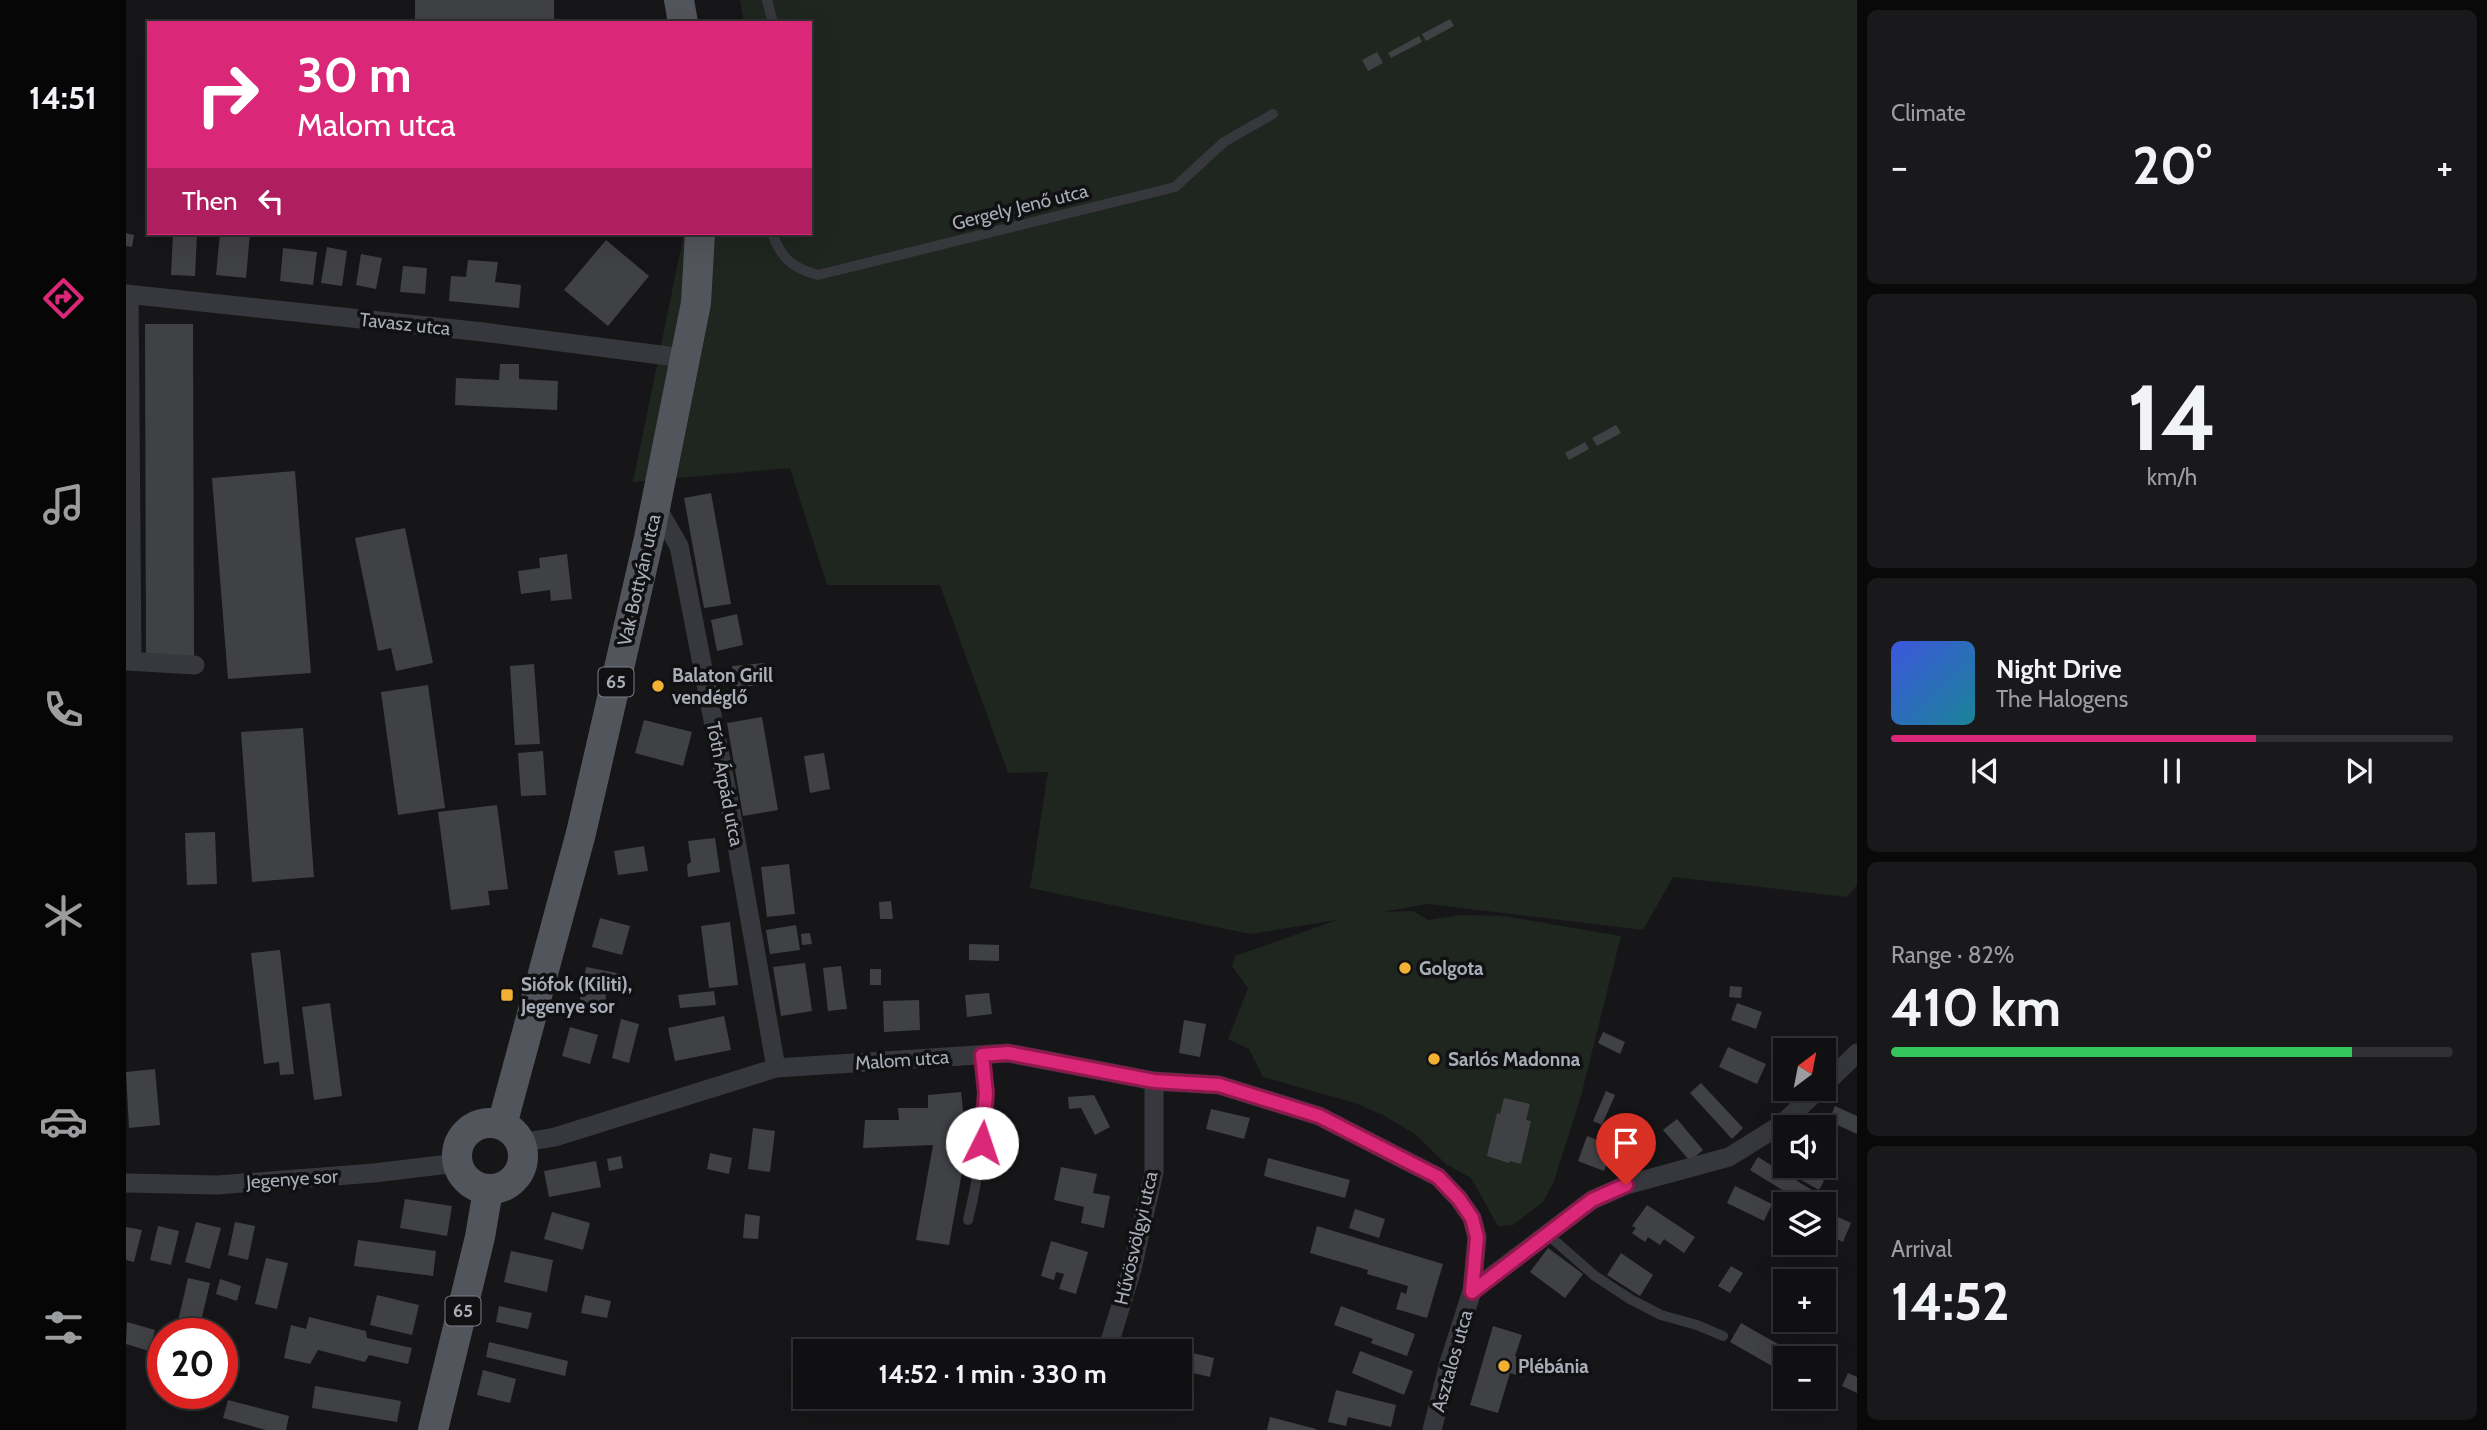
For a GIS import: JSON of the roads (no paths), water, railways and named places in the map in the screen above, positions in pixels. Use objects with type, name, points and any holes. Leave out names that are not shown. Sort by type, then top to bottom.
[{"type":"main road","points":[[678,0],[683,21]]},
{"type":"main road","name":"Vak Bottyán utca","points":[[511,1134],[656,506],[696,303],[700,235]]},
{"type":"main road","points":[[488,1190],[468,1182],[460,1173],[457,1163],[459,1143],[464,1134],[482,1124],[511,1134]]},
{"type":"main road","name":"65","points":[[433,1430],[463,1311],[488,1190],[507,1185],[520,1171],[523,1162],[511,1134]]},
{"type":"street","name":"Tavasz utca","points":[[127,295],[482,332],[684,358]]},
{"type":"street","points":[[127,295],[129,661],[195,665]]},
{"type":"street","name":"Tóth Árpád utca","points":[[656,506],[679,546],[731,812],[776,1068]]},
{"type":"street","name":"Malom utca","points":[[511,1134],[555,1137],[776,1068],[1008,1053],[1154,1081],[1219,1085],[1319,1116],[1438,1177],[1459,1199],[1472,1218],[1477,1237],[1472,1292]]},
{"type":"street","points":[[1836,1073],[1857,1053]]},
{"type":"street","name":"Hűvösvölgyi utca","points":[[1111,1339],[1132,1269],[1154,1172],[1154,1081]]},
{"type":"street","points":[[1472,1292],[1592,1200],[1626,1185],[1729,1157],[1782,1124],[1807,1101]]},
{"type":"street","name":"Jegenye sor","points":[[126,1183],[218,1185],[374,1173],[457,1163]]},
{"type":"street","name":"Asztalos utca","points":[[1432,1430],[1449,1363],[1472,1292]]},
{"type":"lane","points":[[767,0],[772,21]]},
{"type":"lane","name":"Gergely Jenő utca","points":[[773,235],[779,251],[801,270],[818,275],[1175,187],[1224,142],[1273,114]]},
{"type":"lane","points":[[968,1220],[981,1168],[986,1093],[982,1055]]},
{"type":"lane","points":[[1547,1234],[1595,1276],[1630,1299],[1661,1315],[1723,1336]]},
{"type":"place","name":"Balaton Grill vendéglő","points":[[658,686]]},
{"type":"place","name":"Golgota","points":[[1405,968]]},
{"type":"place","name":"Siófok (Kiliti), Jegenye sor","points":[[507,995]]},
{"type":"place","name":"Sarlós Madonna","points":[[1434,1059]]},
{"type":"place","name":"Plébánia","points":[[1504,1366]]}]
